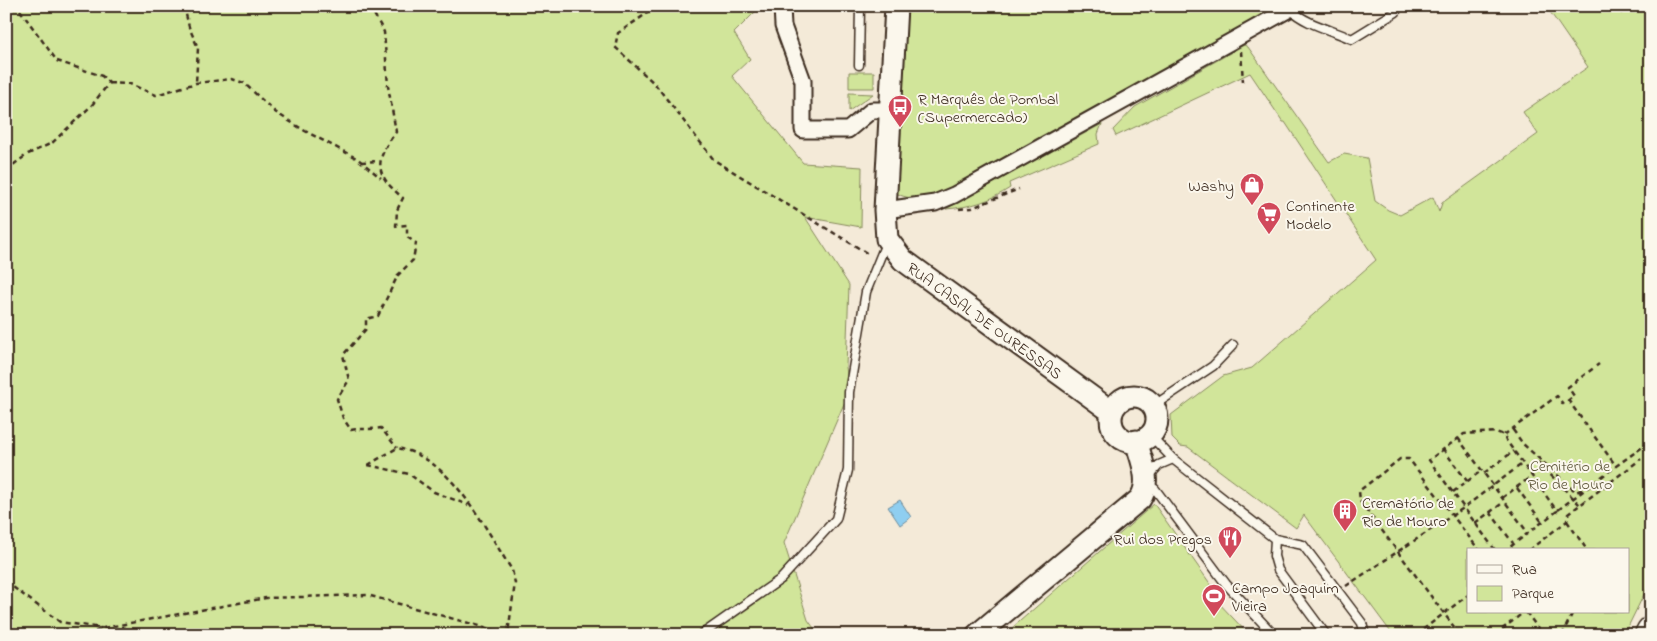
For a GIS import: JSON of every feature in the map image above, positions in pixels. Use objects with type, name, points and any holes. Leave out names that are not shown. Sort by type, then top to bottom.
[{"type":"street","points":[[782,6],[783,26],[803,81],[803,130],[848,130],[872,110],[890,110]]},
{"type":"street","name":"RUA CASAL DE OURESSAS","points":[[896,6],[885,210],[888,239],[903,260],[1112,412]]},
{"type":"street","points":[[885,210],[935,203],[954,195],[1293,8]]},
{"type":"street","points":[[1128,397],[1142,397],[1153,406],[1157,420],[1155,427],[1143,438],[1128,441],[1116,433],[1111,419],[1116,405],[1128,397]]},
{"type":"street","points":[[977,635],[1143,496],[1146,482],[1143,438]]},
{"type":"lane","points":[[860,6],[860,65]]},
{"type":"lane","points":[[1293,8],[1301,20],[1310,21],[1352,39],[1396,12],[1396,6]]},
{"type":"lane","points":[[701,635],[781,579],[836,519],[848,470],[849,392],[866,292],[888,239]]},
{"type":"lane","points":[[1153,406],[1213,366],[1233,345]]},
{"type":"lane","points":[[1143,438],[1173,459],[1275,540],[1303,545],[1362,623],[1365,635]]},
{"type":"lane","points":[[1173,459],[1159,465],[1146,482],[1155,489],[1226,584],[1274,635]]},
{"type":"lane","points":[[1275,540],[1274,556],[1278,570],[1326,635]]},
{"type":"path","points":[[17,6],[57,61],[102,76],[109,83],[130,84],[156,94],[196,83],[232,79],[244,83],[275,112],[305,131],[340,148],[361,162],[383,178],[403,198],[397,210],[396,226],[406,225],[407,238],[416,243],[415,252],[410,266],[404,267],[398,274],[378,316],[366,319],[366,329],[343,355],[349,380],[337,399],[343,418],[351,430],[360,428],[368,431],[381,428],[397,448]]},
{"type":"path","points":[[184,6],[188,27],[198,48],[196,83]]},
{"type":"path","points":[[376,6],[374,14],[384,32],[388,86],[396,132],[386,145],[379,161],[383,178]]},
{"type":"path","points":[[658,6],[618,33],[615,47],[655,84],[714,160],[879,260]]},
{"type":"path","points":[[1240,45],[1243,82]]},
{"type":"path","points":[[6,170],[28,154],[52,143],[92,105],[109,83]]},
{"type":"path","points":[[361,162],[379,161]]},
{"type":"path","points":[[956,210],[972,208],[1019,189]]},
{"type":"path","points":[[1504,435],[1557,396],[1563,404],[1574,396],[1568,387],[1599,364]]},
{"type":"path","points":[[1568,400],[1616,466]]},
{"type":"path","points":[[1512,430],[1523,444],[1576,492],[1583,491]]},
{"type":"path","points":[[1494,548],[1429,460],[1466,433],[1496,432],[1504,435],[1522,464],[1557,511]]},
{"type":"path","points":[[1458,438],[1528,533]]},
{"type":"path","points":[[1509,548],[1651,441]]},
{"type":"path","points":[[470,506],[434,492],[409,474],[368,465],[397,448],[411,450],[425,457],[458,487],[512,570],[515,583],[508,633]]},
{"type":"path","points":[[1443,449],[1467,482]]},
{"type":"path","points":[[1453,492],[1514,451]]},
{"type":"path","points":[[1460,635],[1360,501],[1358,494],[1363,486],[1400,459],[1406,458],[1411,461],[1477,548]]},
{"type":"path","points":[[1586,548],[1567,521],[1568,514],[1641,459]]},
{"type":"path","points":[[1538,462],[1580,505]]},
{"type":"path","points":[[1339,591],[1464,507],[1522,464]]},
{"type":"path","points":[[1502,498],[1532,476]]},
{"type":"path","points":[[1517,488],[1542,522]]},
{"type":"path","points":[[1475,523],[1505,502]]},
{"type":"path","points":[[1490,512],[1514,544]]},
{"type":"path","points":[[1532,548],[1567,521]]},
{"type":"path","points":[[6,582],[60,622],[102,628],[123,626],[266,598],[367,595],[512,635]]},
{"type":"path","points":[[1416,635],[1467,596]]},
{"type":"path","points":[[1495,635],[1522,614]]},
{"type":"path","points":[[1527,614],[1543,635]]},
{"type":"path","points":[[1562,635],[1572,614]]},
{"type":"path","points":[[123,626],[125,635]]},
{"type":"path","points":[[483,635],[485,626]]},
{"type":"path","points":[[87,635],[102,628]]},
{"type":"green space","points":[[6,6],[761,6],[734,33],[750,59],[732,76],[803,163],[862,167],[861,227],[805,217],[849,285],[846,367],[849,392],[784,543],[808,620],[819,635],[6,635]]},
{"type":"green space","points":[[907,6],[1286,6],[945,195],[920,201],[895,192]]},
{"type":"green space","name":"Cemitério de Rio de Mouro","points":[[1546,6],[1617,6],[1621,14],[1632,6],[1651,6],[1651,580],[1624,635],[1393,635],[1304,515],[1296,528],[1188,447],[1180,446],[1172,438],[1171,415],[1223,376],[1252,368],[1376,260],[1285,122],[1283,122],[1250,73],[1116,136],[1113,130],[1135,107],[1244,45],[1248,47],[1329,162],[1344,154],[1367,158],[1375,201],[1388,210],[1400,215],[1433,197],[1439,212],[1442,203],[1538,134],[1523,112],[1588,67]]},
{"type":"green space","points":[[849,72],[874,72],[874,88],[849,88]]},
{"type":"green space","points":[[849,93],[873,94],[849,111]]},
{"type":"green space","points":[[1102,124],[1098,134],[1099,144],[1009,183],[1010,188],[988,200],[964,207],[946,209]]},
{"type":"green space","points":[[1154,504],[1216,592],[1216,600],[1249,635],[1004,635]]},
{"type":"water","points":[[900,500],[911,517],[900,525],[888,507]]},
{"type":"place","name":"R Marquês de Pombal (Supermercado)","points":[[900,128]]},
{"type":"place","name":"Washy","points":[[1252,206]]},
{"type":"place","name":"Continente Modelo","points":[[1269,235]]},
{"type":"place","name":"Crematório de Rio de Mouro","points":[[1345,532]]},
{"type":"place","name":"Rui dos Pregos","points":[[1230,559]]},
{"type":"place","name":"Campo Joaquim Vieira","points":[[1214,617]]}]
